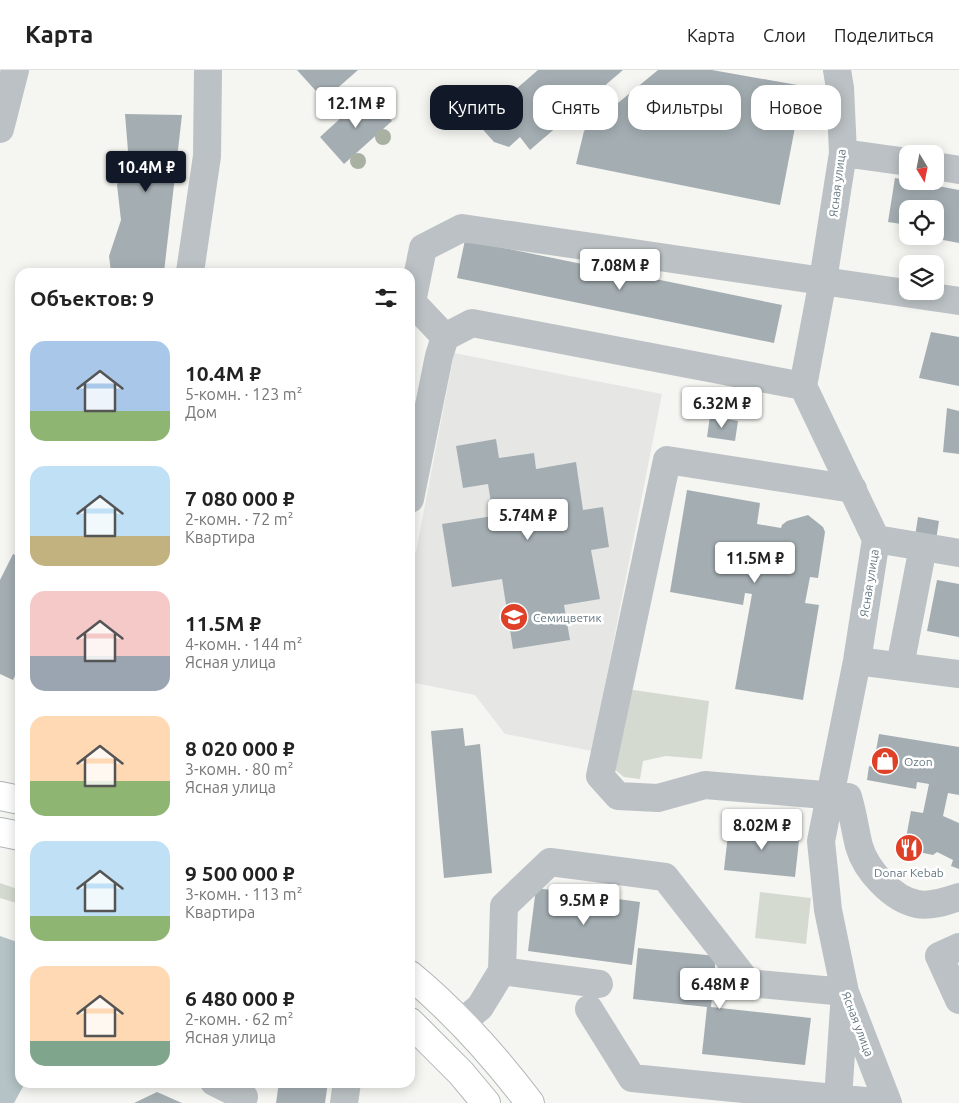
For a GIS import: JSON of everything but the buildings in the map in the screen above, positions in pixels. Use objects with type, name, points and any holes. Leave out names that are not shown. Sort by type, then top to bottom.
[{"type":"main road","points":[[0,796],[15,799]]},
{"type":"main road","points":[[0,832],[15,835]]},
{"type":"main road","points":[[415,980],[462,1023],[530,1103]]},
{"type":"main road","points":[[415,1027],[461,1073],[486,1103]]},
{"type":"street","points":[[0,129],[15,70]]},
{"type":"street","points":[[191,268],[207,156],[208,70]]},
{"type":"street","name":"Ясная улица","points":[[837,70],[840,88],[843,153],[824,280],[803,386],[876,539],[857,661],[829,795],[822,841],[828,910],[845,992],[886,1103]]},
{"type":"street","points":[[843,153],[899,161]]},
{"type":"street","points":[[944,168],[959,170]]},
{"type":"street","points":[[415,284],[423,248],[462,228],[959,301]]},
{"type":"street","points":[[415,306],[445,337]]},
{"type":"street","points":[[415,474],[439,356],[445,337],[472,323],[803,386]]},
{"type":"street","points":[[853,489],[667,460],[600,776],[618,796],[658,798],[705,785],[848,797],[859,846],[868,868],[880,882],[917,904],[939,903],[959,897]]},
{"type":"street","points":[[876,539],[959,553]]},
{"type":"street","points":[[900,666],[923,547]]},
{"type":"street","points":[[857,661],[959,674]]},
{"type":"street","points":[[462,1023],[480,1007],[502,971],[504,906],[550,862],[665,878],[748,982],[845,992],[838,1099]]},
{"type":"street","points":[[959,947],[939,956],[959,1000]]},
{"type":"street","points":[[502,971],[599,984]]},
{"type":"street","points":[[589,1009],[632,1078],[886,1103]]},
{"type":"street","points":[[230,1088],[245,1094]]},
{"type":"street","points":[[344,1103],[347,1088]]},
{"type":"shaded area","name":"Семицветик","points":[[454,353],[662,394],[592,751],[505,734],[475,695],[415,683],[416,552]]},
{"type":"shaded area","points":[[627,689],[709,701],[702,759],[666,756],[643,761],[640,779],[624,777],[610,766]]},
{"type":"shaded area","points":[[0,883],[15,888],[15,902],[0,898]]},
{"type":"shaded area","points":[[760,892],[811,898],[806,944],[755,938]]},
{"type":"shaded area","points":[[0,936],[15,941],[15,1088],[22,1088],[14,1103],[0,1103]]},
{"type":"place","name":"Семицветик","points":[[514,617]]},
{"type":"place","name":"Ozon","points":[[885,761]]},
{"type":"place","name":"Donar Kebab","points":[[909,848]]}]
